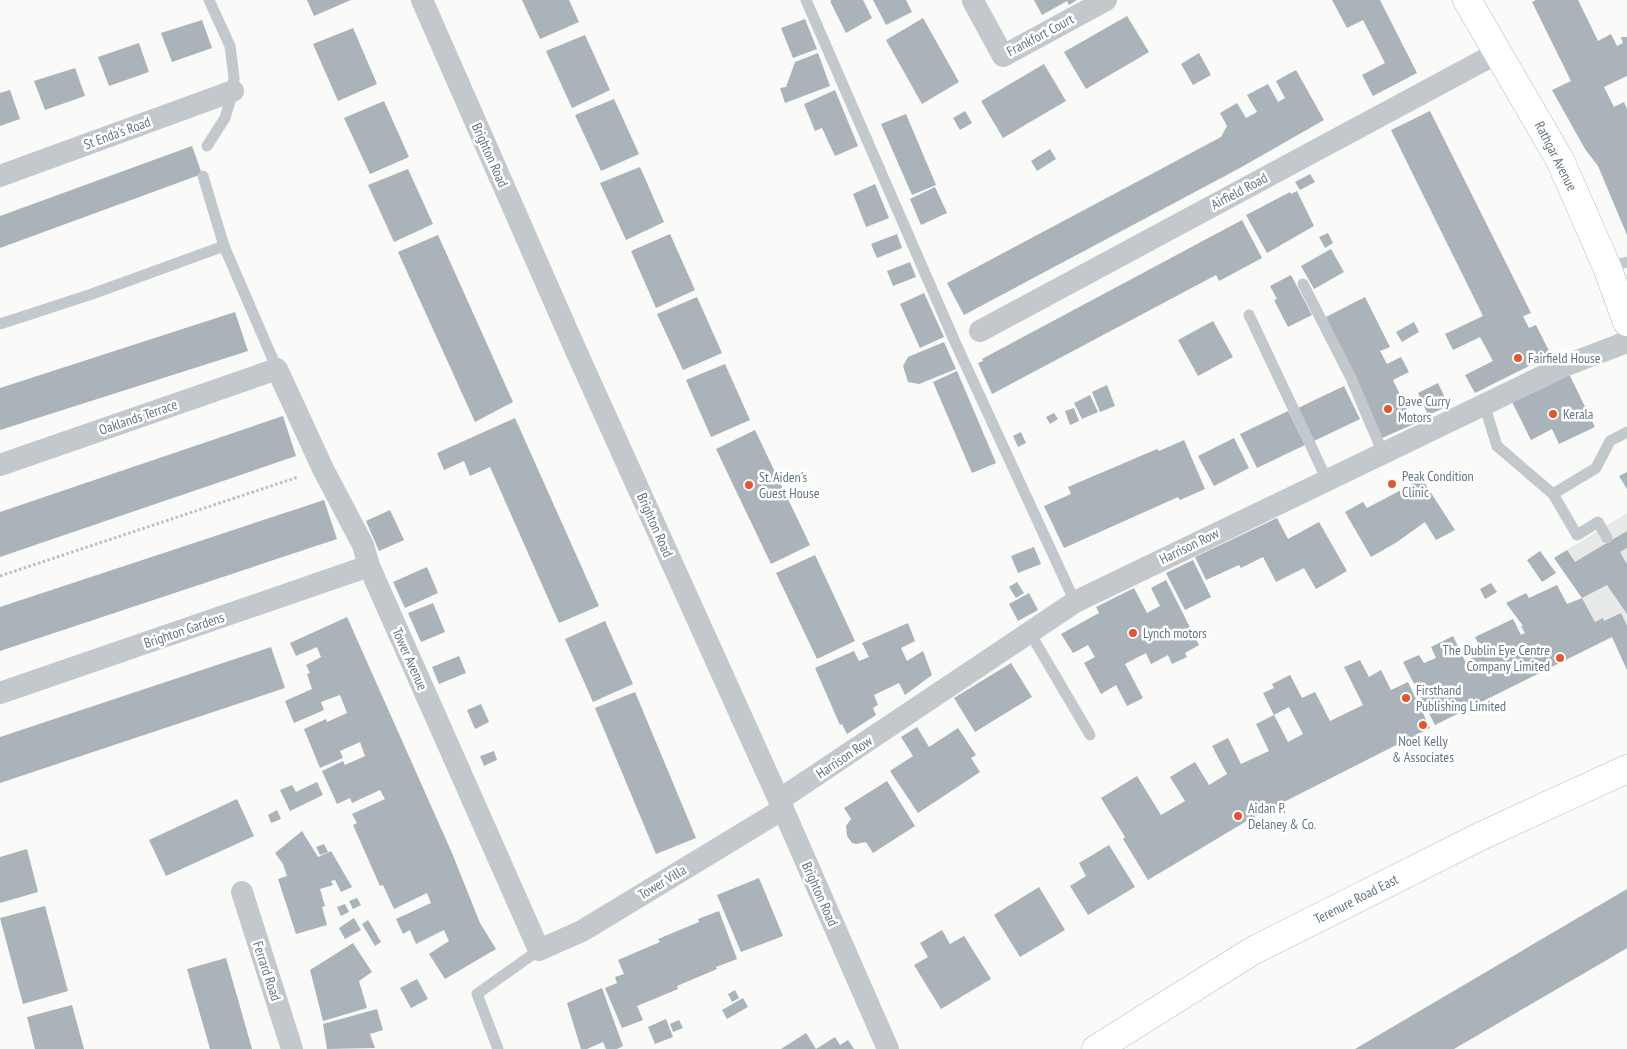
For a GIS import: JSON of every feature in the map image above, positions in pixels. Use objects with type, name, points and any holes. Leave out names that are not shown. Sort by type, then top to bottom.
[{"type":"main road","name":"Rathgar Avenue","points":[[1468,0],[1617,264],[1627,322]]},
{"type":"main road","name":"Terenure Road East","points":[[1096,1049],[1254,950],[1481,836],[1625,773]]},
{"type":"street","name":"Brighton Road","points":[[422,0],[573,344],[781,805],[888,1049]]},
{"type":"street","name":"Frankfort Court","points":[[973,1],[1003,56],[1106,0]]},
{"type":"street","name":"Airfield Road","points":[[980,331],[1499,52]]},
{"type":"street","name":"St Enda's Road","points":[[0,176],[233,90]]},
{"type":"street","name":"Harrison Row","points":[[781,805],[1075,602],[1564,366],[1627,342]]},
{"type":"street","name":"Oaklands Terrace","points":[[0,465],[277,370]]},
{"type":"street","name":"Tower Avenue","points":[[277,370],[323,469],[363,544],[369,566],[539,950]]},
{"type":"street","name":"Brighton Gardens","points":[[0,693],[369,566]]},
{"type":"street","name":"Tower Villa","points":[[539,950],[582,931],[781,805]]},
{"type":"street","name":"Ferrard Road","points":[[242,892],[292,1049]]},
{"type":"lane","points":[[207,146],[225,118],[233,90],[234,77],[230,46],[209,0]]},
{"type":"lane","points":[[806,0],[955,342],[1075,602]]},
{"type":"lane","points":[[203,176],[224,246],[277,370]]},
{"type":"lane","points":[[0,324],[92,294],[224,246]]},
{"type":"lane","points":[[1303,284],[1351,378],[1383,452]]},
{"type":"lane","points":[[1250,315],[1327,480]]},
{"type":"lane","points":[[1484,404],[1497,446],[1552,494],[1577,535],[1598,522],[1607,538]]},
{"type":"lane","points":[[1552,494],[1596,468],[1610,441],[1627,432]]},
{"type":"lane","points":[[1030,632],[1090,735]]},
{"type":"lane","points":[[498,1049],[477,994],[539,950]]},
{"type":"path","points":[[0,576],[323,469]]},
{"type":"shaded area","points":[[1627,513],[1627,670],[1603,618],[1595,622],[1582,598],[1554,558]]},
{"type":"building","points":[[307,0],[351,0],[314,16]]},
{"type":"building","points":[[522,0],[569,0],[579,22],[540,39]]},
{"type":"building","points":[[863,0],[872,18],[846,33],[830,1]]},
{"type":"building","points":[[873,0],[906,0],[912,12],[886,25]]},
{"type":"building","points":[[1034,0],[1077,0],[1069,5],[1067,1],[1042,15]]},
{"type":"building","points":[[1332,0],[1380,0],[1417,73],[1373,96],[1362,75],[1385,63],[1363,20],[1347,28]]},
{"type":"building","points":[[1536,0],[1578,0],[1598,41],[1611,34],[1617,46],[1623,43],[1621,37],[1627,37],[1627,76],[1604,87],[1614,107],[1624,102],[1627,109],[1627,235],[1598,166],[1585,149],[1552,90],[1571,81],[1532,2]]},
{"type":"building","points":[[1127,16],[1149,52],[1086,89],[1064,52]]},
{"type":"building","points":[[923,18],[959,82],[922,104],[886,40]]},
{"type":"building","points":[[805,19],[817,49],[793,58],[781,28]]},
{"type":"building","points":[[202,20],[212,48],[172,62],[161,33]]},
{"type":"building","points":[[353,28],[377,84],[338,101],[313,44]]},
{"type":"building","points":[[585,35],[610,90],[572,108],[546,51]]},
{"type":"building","points":[[139,43],[149,72],[109,86],[98,57]]},
{"type":"building","points":[[818,53],[830,86],[785,103],[780,88],[786,87],[795,62]]},
{"type":"building","points":[[1199,53],[1211,75],[1193,85],[1181,64]]},
{"type":"building","points":[[1044,64],[1066,101],[1003,138],[981,101]]},
{"type":"building","points":[[75,68],[85,96],[45,110],[34,81]]},
{"type":"building","points":[[1296,70],[1324,120],[1238,169],[964,315],[947,283],[1221,137],[1227,126],[1220,113],[1237,103],[1246,118],[1257,112],[1247,95],[1268,84],[1278,102],[1285,98],[1276,81]]},
{"type":"building","points":[[10,90],[20,119],[0,126],[0,93]]},
{"type":"building","points":[[835,90],[858,146],[835,156],[822,128],[815,131],[804,104]]},
{"type":"building","points":[[614,99],[639,154],[601,171],[575,115]]},
{"type":"building","points":[[384,101],[409,157],[370,174],[344,118]]},
{"type":"building","points":[[965,111],[972,123],[960,130],[953,118]]},
{"type":"building","points":[[1430,111],[1531,313],[1523,316],[1529,328],[1536,325],[1551,355],[1475,393],[1465,375],[1493,361],[1480,337],[1453,350],[1445,334],[1483,316],[1391,130]]},
{"type":"building","points":[[906,114],[936,185],[912,195],[881,124]]},
{"type":"building","points":[[192,146],[202,174],[0,248],[0,216]]},
{"type":"building","points":[[1050,149],[1056,159],[1037,171],[1031,161]]},
{"type":"building","points":[[640,167],[664,222],[626,240],[600,183]]},
{"type":"building","points":[[408,169],[433,224],[394,242],[368,185]]},
{"type":"building","points":[[1310,174],[1315,182],[1300,190],[1295,182]]},
{"type":"building","points":[[875,184],[889,218],[866,227],[853,194]]},
{"type":"building","points":[[935,187],[947,213],[921,225],[910,199]]},
{"type":"building","points":[[1297,191],[1314,226],[1267,253],[1246,215],[1290,192],[1291,194]]},
{"type":"building","points":[[1242,220],[1262,258],[1219,281],[1216,275],[992,394],[978,363],[983,361],[982,359]]},
{"type":"building","points":[[1328,233],[1333,243],[1325,248],[1319,237]]},
{"type":"building","points":[[670,234],[695,290],[656,308],[631,251]]},
{"type":"building","points":[[897,234],[902,248],[877,258],[871,244]]},
{"type":"building","points":[[438,235],[513,402],[475,422],[398,252]]},
{"type":"building","points":[[1331,249],[1344,272],[1314,289],[1301,266]]},
{"type":"building","points":[[910,262],[916,277],[893,286],[887,271]]},
{"type":"building","points":[[1291,275],[1312,315],[1288,327],[1274,300],[1277,299],[1270,286]]},
{"type":"building","points":[[924,293],[944,337],[920,348],[900,304]]},
{"type":"building","points":[[697,297],[722,353],[683,370],[657,314]]},
{"type":"building","points":[[1365,297],[1390,347],[1380,351],[1387,364],[1401,357],[1409,372],[1393,380],[1414,424],[1382,438],[1326,317]]},
{"type":"building","points":[[235,312],[248,351],[0,430],[0,388]]},
{"type":"building","points":[[1213,321],[1233,357],[1198,376],[1178,340]]},
{"type":"building","points":[[1414,322],[1419,332],[1402,342],[1396,332]]},
{"type":"building","points":[[944,342],[956,369],[919,384],[908,382],[903,366],[908,357]]},
{"type":"building","points":[[725,364],[750,420],[711,437],[686,380]]},
{"type":"building","points":[[957,371],[996,463],[972,473],[933,382]]},
{"type":"building","name":"Kerala","points":[[1569,374],[1595,427],[1559,444],[1552,429],[1531,440],[1512,402]]},
{"type":"building","points":[[1438,383],[1449,406],[1428,415],[1418,393]]},
{"type":"building","points":[[1107,385],[1115,406],[1100,412],[1092,392]]},
{"type":"building","points":[[1344,386],[1360,419],[1314,441],[1298,408]]},
{"type":"building","points":[[1090,395],[1098,412],[1082,419],[1074,403]]},
{"type":"building","points":[[1074,408],[1079,421],[1070,425],[1065,411]]},
{"type":"building","points":[[1288,411],[1305,445],[1257,468],[1240,434]]},
{"type":"building","points":[[1054,413],[1058,419],[1050,424],[1046,417]]},
{"type":"building","points":[[283,416],[296,456],[0,557],[0,512]]},
{"type":"building","points":[[515,418],[599,606],[559,623],[490,467],[470,476],[464,461],[444,470],[437,453]]},
{"type":"building","points":[[755,430],[810,545],[771,564],[716,449]]},
{"type":"building","points":[[1021,432],[1026,443],[1018,447],[1013,436]]},
{"type":"building","points":[[1234,438],[1249,468],[1214,486],[1198,456]]},
{"type":"building","points":[[1184,440],[1205,489],[1180,500],[1178,497],[1064,548],[1044,506],[1071,494],[1068,487],[1157,449],[1159,451]]},
{"type":"building","points":[[1627,472],[1627,489],[1619,476]]},
{"type":"building","points":[[1422,479],[1455,530],[1436,540],[1425,522],[1397,542],[1371,557],[1345,512],[1363,502],[1367,508]]},
{"type":"building","points":[[324,500],[337,539],[0,651],[0,607]]},
{"type":"building","points":[[390,510],[404,540],[379,551],[366,521]]},
{"type":"building","points":[[1277,518],[1288,539],[1319,522],[1347,571],[1316,589],[1304,568],[1276,582],[1263,557],[1241,568],[1239,565],[1206,580],[1195,557]]},
{"type":"building","points":[[1627,531],[1627,548],[1620,552],[1627,564],[1627,614],[1607,585],[1582,598],[1554,558],[1567,550],[1575,562]]},
{"type":"building","points":[[1034,547],[1041,564],[1018,573],[1011,556]]},
{"type":"building","points":[[1540,551],[1556,573],[1542,582],[1527,560]]},
{"type":"building","points":[[815,555],[855,641],[817,659],[776,573]]},
{"type":"building","points":[[1193,560],[1211,597],[1185,610],[1166,573]]},
{"type":"building","points":[[427,567],[438,593],[405,608],[393,582]]},
{"type":"building","points":[[1166,580],[1199,645],[1185,653],[1187,657],[1172,664],[1168,655],[1151,664],[1146,653],[1125,664],[1143,698],[1127,706],[1116,685],[1101,694],[1084,663],[1095,657],[1088,645],[1073,653],[1061,634],[1099,613],[1096,607],[1134,588],[1147,613],[1160,606],[1151,588]]},
{"type":"building","points":[[1017,582],[1024,593],[1016,598],[1009,587]]},
{"type":"building","points":[[1491,583],[1497,592],[1485,599],[1480,589]]},
{"type":"building","points":[[1557,585],[1567,604],[1582,598],[1595,622],[1603,618],[1604,621],[1621,613],[1627,626],[1627,670],[1612,637],[1435,725],[1403,662],[1419,655],[1424,663],[1436,658],[1431,647],[1453,636],[1465,661],[1483,653],[1475,637],[1513,619],[1521,635],[1525,633],[1521,626],[1523,626],[1506,603],[1526,593],[1529,598]]},
{"type":"building","points":[[1029,593],[1038,610],[1018,621],[1009,604]]},
{"type":"building","points":[[433,603],[445,632],[421,642],[408,613]]},
{"type":"building","points":[[347,617],[452,853],[480,923],[496,949],[445,979],[429,954],[449,941],[444,930],[416,944],[410,930],[403,934],[396,919],[431,903],[427,893],[394,909],[383,885],[380,886],[353,825],[357,823],[352,814],[385,799],[380,790],[352,803],[350,798],[337,804],[322,771],[343,761],[345,765],[365,756],[360,742],[340,751],[343,758],[320,768],[304,729],[326,719],[327,722],[347,713],[340,695],[321,702],[324,710],[294,723],[285,701],[312,689],[307,674],[310,673],[306,665],[321,657],[317,647],[296,656],[290,643]]},
{"type":"building","points":[[605,621],[633,684],[593,702],[565,639]]},
{"type":"building","points":[[908,623],[915,641],[901,648],[907,661],[923,651],[932,675],[905,695],[899,683],[874,695],[878,705],[873,708],[876,715],[847,734],[842,724],[840,725],[815,668],[854,651],[859,661],[869,657],[862,643]]},
{"type":"building","points":[[271,647],[285,688],[0,783],[0,737]]},
{"type":"building","points":[[459,656],[466,673],[439,684],[432,667]]},
{"type":"building","points":[[1360,660],[1369,677],[1381,670],[1391,690],[1408,682],[1430,728],[1250,819],[1148,880],[1101,798],[1137,776],[1161,815],[1185,801],[1170,777],[1195,762],[1209,785],[1227,774],[1212,746],[1228,738],[1241,764],[1269,751],[1256,724],[1274,715],[1263,693],[1274,688],[1272,684],[1290,675],[1302,698],[1315,692],[1330,721],[1363,705],[1344,667]],"holes":[[[1289,707],[1303,734],[1288,742],[1274,715]]]},
{"type":"building","points":[[1011,663],[1032,697],[975,732],[954,698]]},
{"type":"building","points":[[635,692],[696,838],[656,854],[595,708]]},
{"type":"building","points":[[481,704],[489,722],[475,729],[467,710]]},
{"type":"building","points":[[917,727],[929,747],[958,728],[976,755],[971,758],[980,772],[918,813],[890,771],[913,756],[901,737]]},
{"type":"building","points":[[494,751],[497,760],[484,766],[480,756]]},
{"type":"building","points":[[887,781],[915,826],[873,853],[866,842],[852,843],[847,836],[846,826],[851,819],[844,808]]},
{"type":"building","points":[[317,782],[323,795],[290,811],[280,790],[292,785],[296,792]]},
{"type":"building","points":[[237,799],[254,836],[166,876],[149,840]]},
{"type":"building","points":[[277,810],[281,819],[271,823],[268,815]]},
{"type":"building","points":[[302,831],[318,857],[331,851],[352,887],[341,892],[335,880],[331,881],[333,885],[320,889],[325,906],[322,907],[327,925],[296,934],[278,879],[287,876],[283,864],[275,853]]},
{"type":"building","points":[[324,844],[328,852],[320,855],[316,847]]},
{"type":"building","points":[[1109,845],[1135,887],[1088,915],[1070,886],[1086,876],[1079,863]]},
{"type":"building","points":[[27,849],[38,892],[0,903],[0,857]]},
{"type":"building","points":[[759,878],[783,936],[741,952],[717,895]]},
{"type":"building","points":[[1039,887],[1065,930],[1020,957],[994,915]]},
{"type":"building","points":[[1627,889],[1627,948],[1600,964],[1454,1049],[1355,1049]]},
{"type":"building","points":[[357,898],[361,905],[353,909],[349,901]]},
{"type":"building","points":[[345,904],[349,912],[341,916],[337,907]]},
{"type":"building","points":[[45,906],[68,991],[23,1004],[0,918]]},
{"type":"building","points":[[719,911],[737,959],[677,986],[678,989],[637,1006],[643,1020],[622,1028],[605,988],[617,983],[615,977],[624,974],[618,960],[660,942],[658,939],[699,922],[698,919]]},
{"type":"building","points":[[354,918],[361,930],[345,939],[339,928]]},
{"type":"building","points":[[368,920],[381,942],[375,946],[362,924]]},
{"type":"building","points":[[942,930],[950,944],[964,936],[991,979],[941,1009],[914,965],[928,957],[920,943]]},
{"type":"building","points":[[353,943],[372,972],[359,981],[367,1008],[323,1021],[310,970]]},
{"type":"building","points":[[226,958],[252,1049],[210,1049],[187,969]]},
{"type":"building","points":[[417,979],[428,999],[411,1008],[400,988]]},
{"type":"building","points":[[602,988],[623,1046],[617,1049],[606,1049],[603,1042],[587,1049],[581,1049],[567,1003]]},
{"type":"building","points":[[735,990],[739,998],[732,1002],[728,994]]},
{"type":"building","points":[[743,998],[748,1007],[727,1019],[722,1010]]},
{"type":"building","points":[[72,1005],[84,1049],[35,1049],[27,1017]]},
{"type":"building","points":[[377,1009],[383,1030],[370,1034],[375,1048],[327,1049],[323,1024]]},
{"type":"building","points":[[666,1019],[673,1037],[655,1044],[648,1027]]},
{"type":"building","points":[[679,1020],[683,1028],[673,1032],[670,1024]]},
{"type":"building","points":[[806,1033],[816,1049],[781,1049]]},
{"type":"building","points":[[835,1037],[840,1045],[848,1040],[854,1049],[816,1049]]},
{"type":"place","name":"Fairfield House","points":[[1518,358]]},
{"type":"place","name":"Dave Curry Motors","points":[[1388,409]]},
{"type":"place","name":"Kerala","points":[[1553,414]]},
{"type":"place","name":"Peak Condition Clinic","points":[[1392,484]]},
{"type":"place","name":"St. Aiden's Guest House","points":[[749,485]]},
{"type":"place","name":"Lynch motors","points":[[1133,633]]},
{"type":"place","name":"The Dublin Eye Centre Company Limited","points":[[1560,658]]},
{"type":"place","name":"Firsthand Publishing Limited","points":[[1406,698]]},
{"type":"place","name":"Noel Kelly & Associates","points":[[1423,725]]},
{"type":"place","name":"Aidan P. Delaney & Co.","points":[[1238,816]]}]
